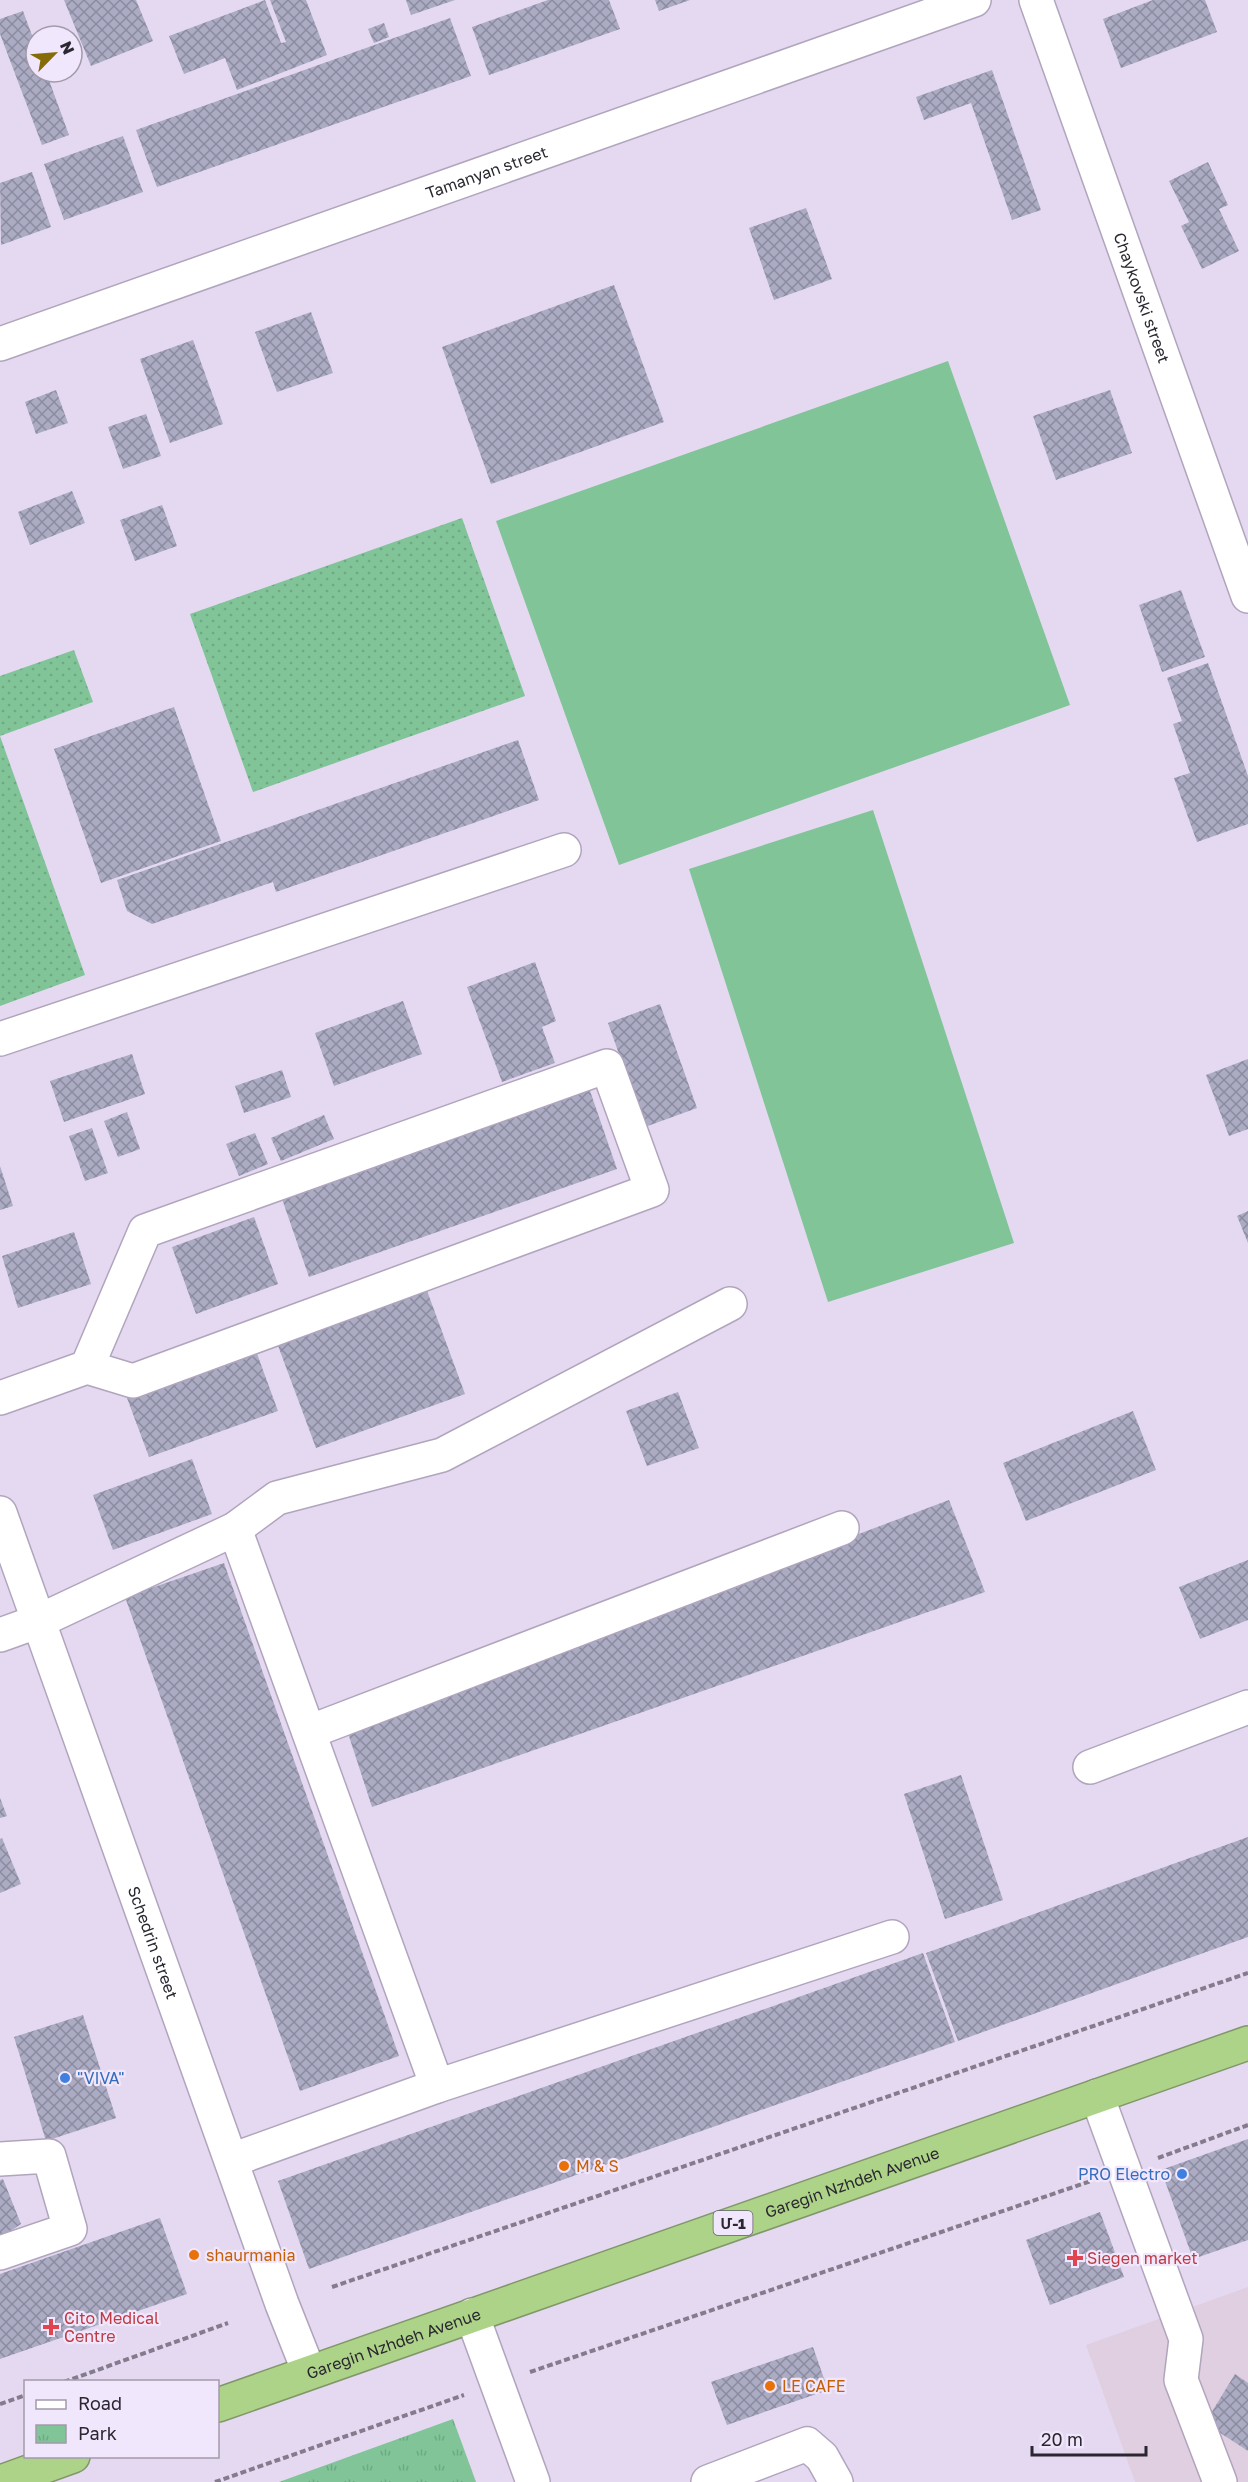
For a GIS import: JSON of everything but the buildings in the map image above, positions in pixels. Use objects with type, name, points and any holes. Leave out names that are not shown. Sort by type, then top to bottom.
[{"type":"highway","name":"Garegin Nzhdeh Avenue","points":[[219,2405],[1248,2043]]},
{"type":"highway","points":[[1,2482],[70,2458]]},
{"type":"street","name":"Tamanyan street","points":[[0,344],[974,0]]},
{"type":"street","name":"Chaykovski street","points":[[1036,0],[1248,596]]},
{"type":"street","points":[[0,1039],[564,850]]},
{"type":"street","points":[[0,1398],[87,1367],[133,1381],[652,1190],[607,1066],[145,1231],[87,1367]]},
{"type":"street","points":[[0,1635],[39,1621],[235,1529],[277,1498],[442,1455],[730,1304]]},
{"type":"street","name":"Schedrin street","points":[[0,1513],[309,2372]]},
{"type":"street","points":[[309,1732],[842,1528]]},
{"type":"street","points":[[235,1529],[437,2086]]},
{"type":"street","points":[[1090,1767],[1248,1707]]},
{"type":"street","points":[[232,2160],[437,2086],[892,1937]]},
{"type":"street","points":[[1097,2096],[1186,2339],[1181,2380],[1220,2482]]},
{"type":"street","points":[[0,2159],[49,2156],[70,2229],[0,2253]]},
{"type":"street","points":[[472,2314],[533,2482]]},
{"type":"street","points":[[708,2482],[807,2444],[822,2457],[836,2482]]},
{"type":"path","points":[[332,2287],[1248,1973]]},
{"type":"path","points":[[215,2482],[1124,2170],[1248,2125]]},
{"type":"path","points":[[70,2380],[228,2323]]},
{"type":"path","points":[[0,2404],[24,2396]]},
{"type":"shaded area","points":[[1248,2287],[1248,2482],[1135,2482],[1086,2345]]},
{"type":"green space","points":[[948,361],[1070,705],[619,865],[496,521]]},
{"type":"green space","points":[[462,518],[525,696],[253,792],[190,614]]},
{"type":"green space","points":[[74,650],[93,702],[0,736],[0,676]]},
{"type":"green space","points":[[0,736],[85,975],[0,1006]]},
{"type":"green space","points":[[873,810],[1014,1243],[828,1302],[689,869]]},
{"type":"green space","points":[[453,2419],[476,2482],[279,2482]]},
{"type":"place","name":"\"VIVA\"","points":[[65,2078]]},
{"type":"place","name":"M & S","points":[[564,2166]]},
{"type":"place","name":"PRO Electro","points":[[1182,2174]]},
{"type":"place","name":"shaurmania","points":[[194,2255]]},
{"type":"place","name":"Siegen market","points":[[1075,2258]]},
{"type":"place","name":"Cito Medical Centre","points":[[51,2327]]},
{"type":"place","name":"LE CAFE","points":[[770,2386]]}]
